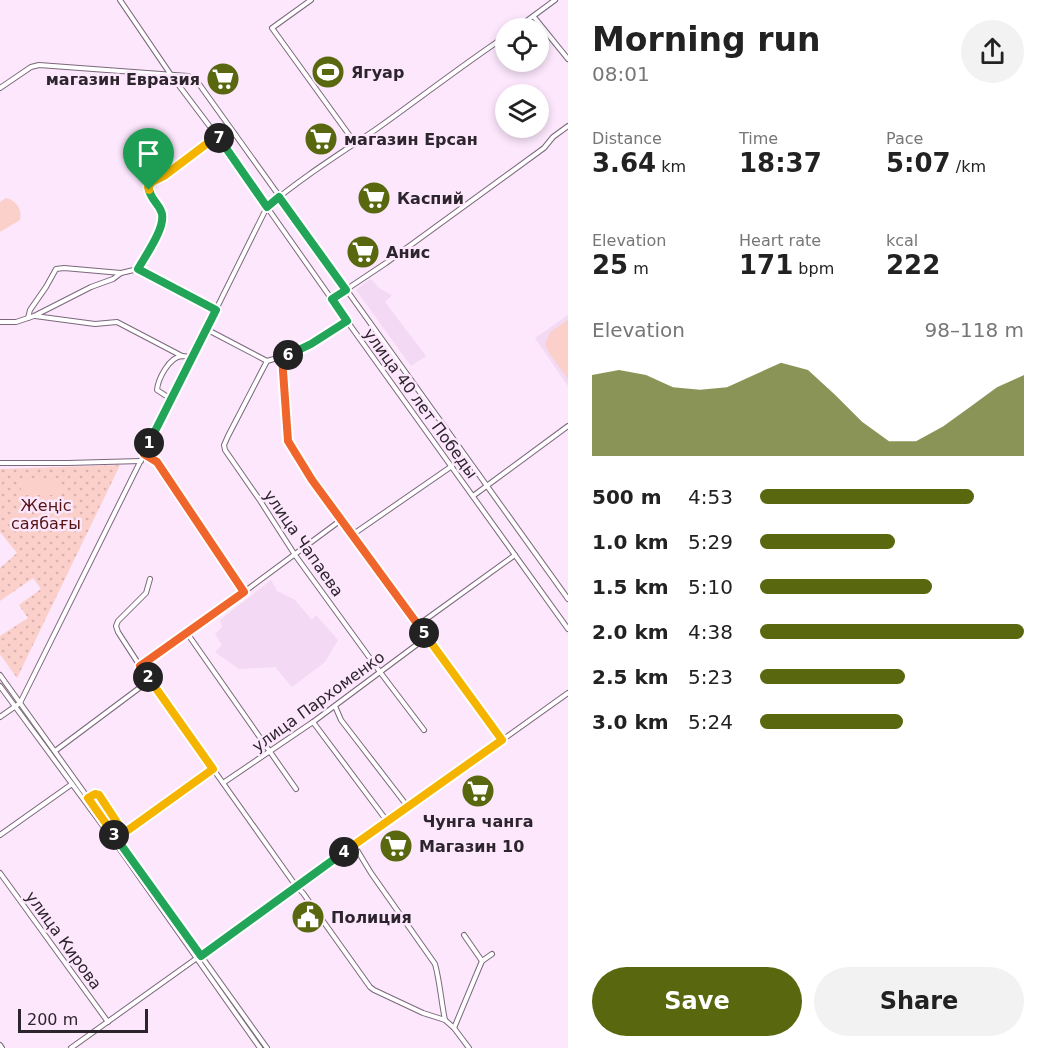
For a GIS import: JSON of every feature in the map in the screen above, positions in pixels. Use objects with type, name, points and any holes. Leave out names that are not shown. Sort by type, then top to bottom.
[{"type":"street","name":"улица 40 лет Победы","points":[[120,0],[171,75],[217,136],[568,629]]},
{"type":"street","points":[[311,0],[272,28],[355,142]]},
{"type":"street","points":[[555,0],[534,17],[568,59]]},
{"type":"street","points":[[0,717],[20,703],[267,207],[495,44]]},
{"type":"street","points":[[0,88],[31,67],[39,65],[171,75]]},
{"type":"street","name":"улица 40 лет Победы","points":[[171,75],[188,76],[199,84],[568,599]]},
{"type":"street","points":[[332,299],[427,234],[544,148],[553,137],[568,126]]},
{"type":"street","points":[[138,269],[160,230],[163,219],[162,212],[151,199],[148,187],[217,136]]},
{"type":"street","points":[[28,319],[30,310],[56,269],[64,268],[121,273],[138,269],[216,310]]},
{"type":"street","points":[[0,322],[28,319],[91,287],[113,279],[121,273]]},
{"type":"street","points":[[34,316],[95,324],[117,322],[182,356],[192,357]]},
{"type":"street","points":[[206,329],[267,361],[311,344],[347,321]]},
{"type":"street","points":[[171,399],[160,393],[157,386],[168,366],[182,356]]},
{"type":"street","points":[[282,357],[288,441],[312,480],[502,740]]},
{"type":"street","name":"улица Чапаева","points":[[267,361],[228,436],[225,450],[295,555],[424,730]]},
{"type":"street","points":[[473,496],[568,426]]},
{"type":"street","points":[[144,454],[157,462],[244,592]]},
{"type":"street","points":[[0,463],[141,461]]},
{"type":"street","points":[[352,535],[452,466]]},
{"type":"street","points":[[140,666],[341,520]]},
{"type":"street","points":[[418,625],[515,555]]},
{"type":"street","points":[[150,579],[146,593],[118,621],[116,626],[140,666],[296,886],[374,990],[423,1013],[445,1020],[469,1048]]},
{"type":"street","points":[[187,633],[296,789]]},
{"type":"street","name":"улица Пархоменко","points":[[223,783],[314,722],[427,637]]},
{"type":"street","points":[[0,675],[261,1048]]},
{"type":"street","points":[[55,751],[150,680]]},
{"type":"street","points":[[0,686],[116,840]]},
{"type":"street","points":[[71,1048],[568,693]]},
{"type":"street","points":[[335,706],[341,720],[408,807]]},
{"type":"street","points":[[314,722],[387,821]]},
{"type":"street","points":[[116,840],[213,769]]},
{"type":"street","points":[[0,835],[72,784]]},
{"type":"street","points":[[88,798],[95,794],[99,795],[124,833]]},
{"type":"street","points":[[354,845],[435,964],[439,976],[445,1020]]},
{"type":"street","name":"улица Кирова","points":[[0,873],[108,1022]]},
{"type":"street","points":[[464,935],[482,961]]},
{"type":"street","points":[[454,1028],[482,961],[492,954]]},
{"type":"street","points":[[199,957],[267,1048]]},
{"type":"shaded area","points":[[370,279],[379,288],[392,295],[385,302],[426,356],[411,366],[356,290]]},
{"type":"shaded area","points":[[568,315],[568,386],[535,338]]},
{"type":"shaded area","points":[[271,580],[277,591],[295,600],[312,620],[316,615],[338,640],[325,662],[292,687],[275,667],[239,669],[215,652],[222,645],[215,634],[222,627],[220,620]]},
{"type":"green space","points":[[6,198],[18,206],[20,220],[0,232],[0,202]]},
{"type":"green space","points":[[568,320],[568,379],[545,344],[550,332]]},
{"type":"green space","name":"Жеңіс саябағы","points":[[120,465],[17,678],[0,654],[0,636],[28,618],[19,605],[41,589],[33,578],[0,601],[0,568],[17,553],[0,532],[0,469]]},
{"type":"green space","points":[[21,478],[60,478],[59,495],[21,495]]},
{"type":"place","name":"Ягуар","points":[[328,72]]},
{"type":"place","name":"магазин Евразия","points":[[223,79]]},
{"type":"place","name":"магазин Ерсан","points":[[321,139]]},
{"type":"place","name":"Каспий","points":[[374,198]]},
{"type":"place","name":"Анис","points":[[363,252]]},
{"type":"place","name":"Чунга чанга","points":[[478,791]]},
{"type":"place","name":"Магазин 10","points":[[396,846]]},
{"type":"place","name":"Полиция","points":[[308,917]]},
{"type":"route","points":[[217,136],[267,207],[279,197],[346,290],[332,299],[347,321],[311,344],[282,357],[288,441],[312,480],[502,740],[201,956],[88,798],[95,794],[99,795],[124,833],[213,769],[140,666],[244,592],[157,462],[144,454],[216,310],[138,269],[160,230],[163,219],[162,212],[151,199],[149,190],[148,187],[152,182],[164,176],[217,136]]}]
